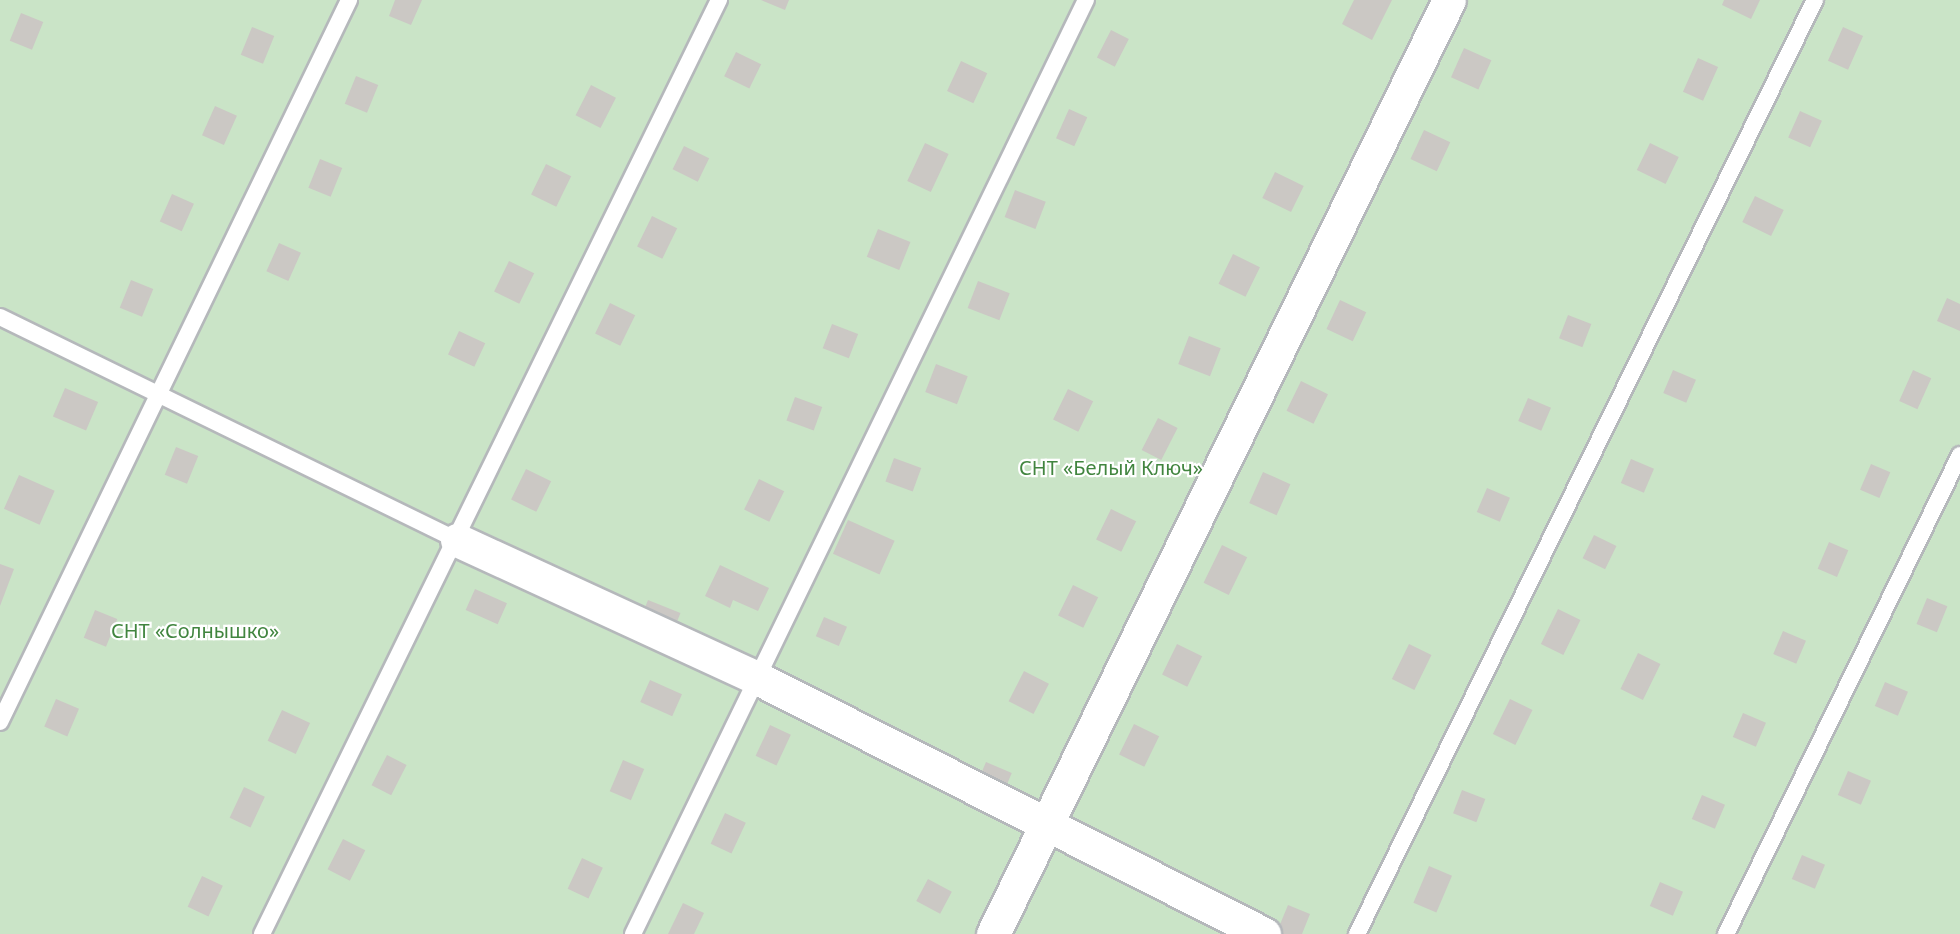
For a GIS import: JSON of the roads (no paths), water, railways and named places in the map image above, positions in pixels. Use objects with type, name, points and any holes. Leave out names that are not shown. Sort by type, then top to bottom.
[{"type":"street","points":[[993,934],[1449,0]]},
{"type":"street","points":[[457,540],[756,678],[1045,827],[1264,934]]},
{"type":"lane","points":[[0,722],[349,0]]},
{"type":"lane","points":[[262,934],[720,0]]},
{"type":"lane","points":[[633,934],[1086,0]]},
{"type":"lane","points":[[1357,934],[1815,0]]},
{"type":"lane","points":[[0,317],[457,540]]},
{"type":"lane","points":[[1726,934],[1960,455]]},
{"type":"park label","name":"СНТ «Белый Ключ»","points":[[1111,467]]},
{"type":"park label","name":"СНТ «Солнышко»","points":[[195,630]]}]
